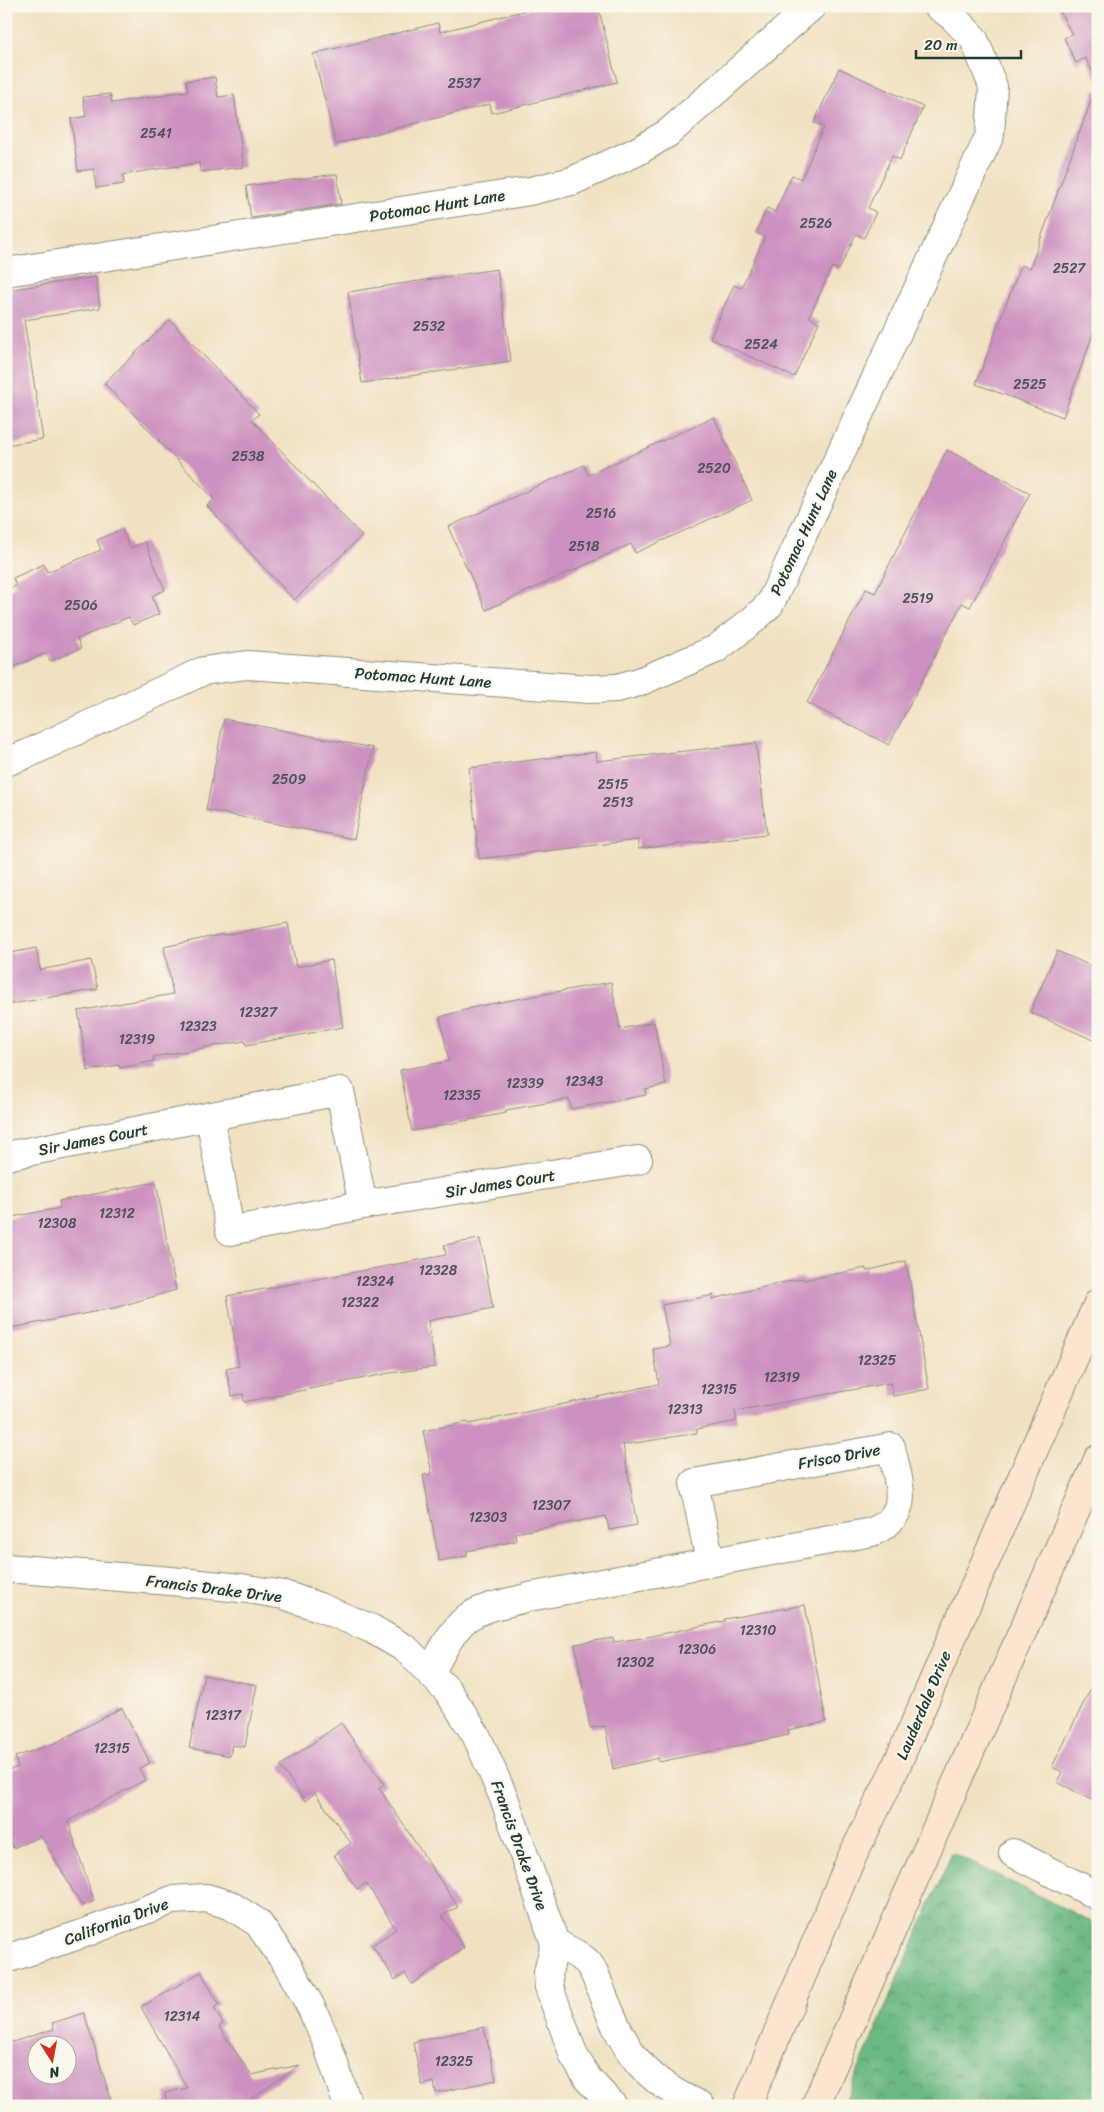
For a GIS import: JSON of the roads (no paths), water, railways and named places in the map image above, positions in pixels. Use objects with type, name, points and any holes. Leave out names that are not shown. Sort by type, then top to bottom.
[{"type":"main road","name":"Lauderdale Drive","points":[[747,2106],[851,1859],[898,1762],[1098,1303]]},
{"type":"main road","points":[[816,2106],[1098,1460]]},
{"type":"street","name":"Potomac Hunt Lane","points":[[6,272],[511,194],[572,181],[636,152],[668,132],[812,6]]},
{"type":"street","name":"Potomac Hunt Lane","points":[[6,762],[203,672],[247,665],[590,689],[617,688],[639,682],[716,648],[753,620],[770,604],[990,135],[993,86],[974,39],[952,16],[938,6]]},
{"type":"street","name":"Sir James Court","points":[[6,1156],[340,1091],[363,1205]]},
{"type":"street","name":"Sir James Court","points":[[210,1116],[230,1231],[363,1205],[638,1160]]},
{"type":"street","name":"Frisco Drive","points":[[430,1672],[451,1636],[468,1618],[485,1609],[529,1597],[872,1532],[885,1526],[897,1515],[901,1499],[892,1446],[694,1483],[710,1562]]},
{"type":"street","name":"Francis Drake Drive","points":[[6,1568],[171,1580],[284,1595],[372,1628],[406,1649],[448,1691],[476,1734],[504,1798],[555,1943]]},
{"type":"street","points":[[1013,1853],[1098,1896]]},
{"type":"street","name":"California Drive","points":[[6,1959],[82,1934],[172,1900],[206,1898],[230,1905],[258,1924],[287,1964],[311,2007],[327,2043],[348,2106]]},
{"type":"street","points":[[613,2106],[588,2079],[574,2056],[549,1987],[548,1973],[555,1943],[586,1961],[616,2028],[634,2059],[662,2085],[701,2106]]}]
